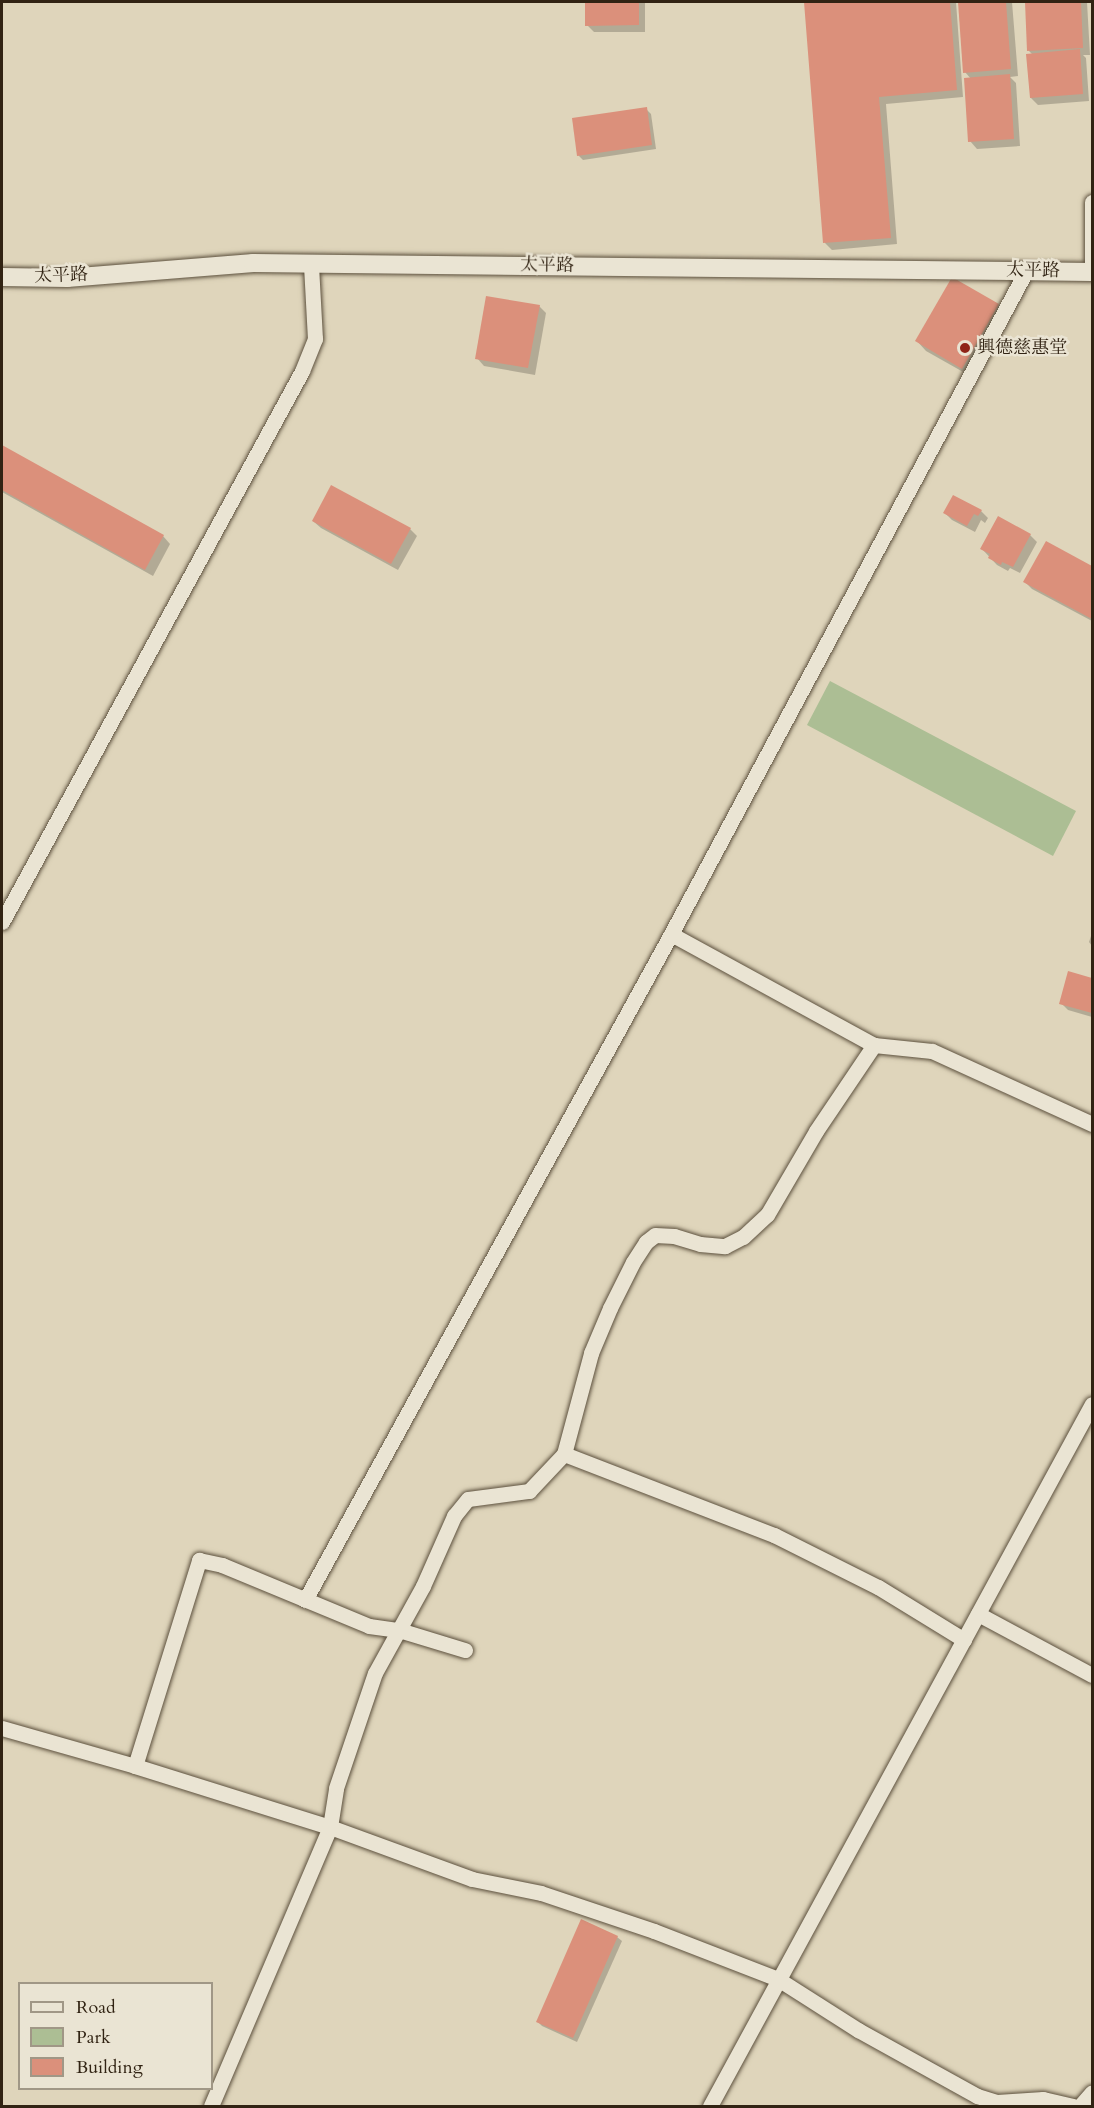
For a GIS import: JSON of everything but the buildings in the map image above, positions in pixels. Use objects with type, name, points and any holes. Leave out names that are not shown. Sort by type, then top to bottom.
[{"type":"street","points":[[1092,202],[1092,272]]},
{"type":"street","name":"太平路","points":[[2,277],[67,278],[253,263],[1092,272]]},
{"type":"street","points":[[2,922],[302,371],[315,339],[311,264]]},
{"type":"street","points":[[305,1600],[670,934],[1026,271]]},
{"type":"street","points":[[670,934],[874,1045],[932,1051],[1092,1124]]},
{"type":"street","points":[[212,2106],[330,1827],[336,1788],[375,1673],[423,1586],[454,1516],[468,1499],[529,1491],[564,1454],[591,1353],[610,1308],[646,1242],[655,1235],[674,1236],[700,1244],[724,1246],[743,1237],[767,1215],[816,1131],[874,1045]]},
{"type":"street","points":[[710,2106],[1092,1404]]},
{"type":"street","points":[[564,1454],[774,1534],[878,1587],[964,1640]]},
{"type":"street","points":[[135,1766],[199,1560],[222,1565],[369,1626],[399,1630],[465,1650]]},
{"type":"street","points":[[977,1615],[1092,1675]]},
{"type":"street","points":[[2,1728],[135,1766],[330,1827],[472,1879],[542,1893],[643,1927],[778,1979],[858,2030],[977,2096],[997,2102],[1044,2099],[1073,2106]]},
{"type":"street","points":[[1080,2106],[1092,2092]]},
{"type":"green space","points":[[830,681],[1076,811],[1053,856],[807,725]]},
{"type":"place","name":"興德慈惠堂","points":[[965,348]]}]
